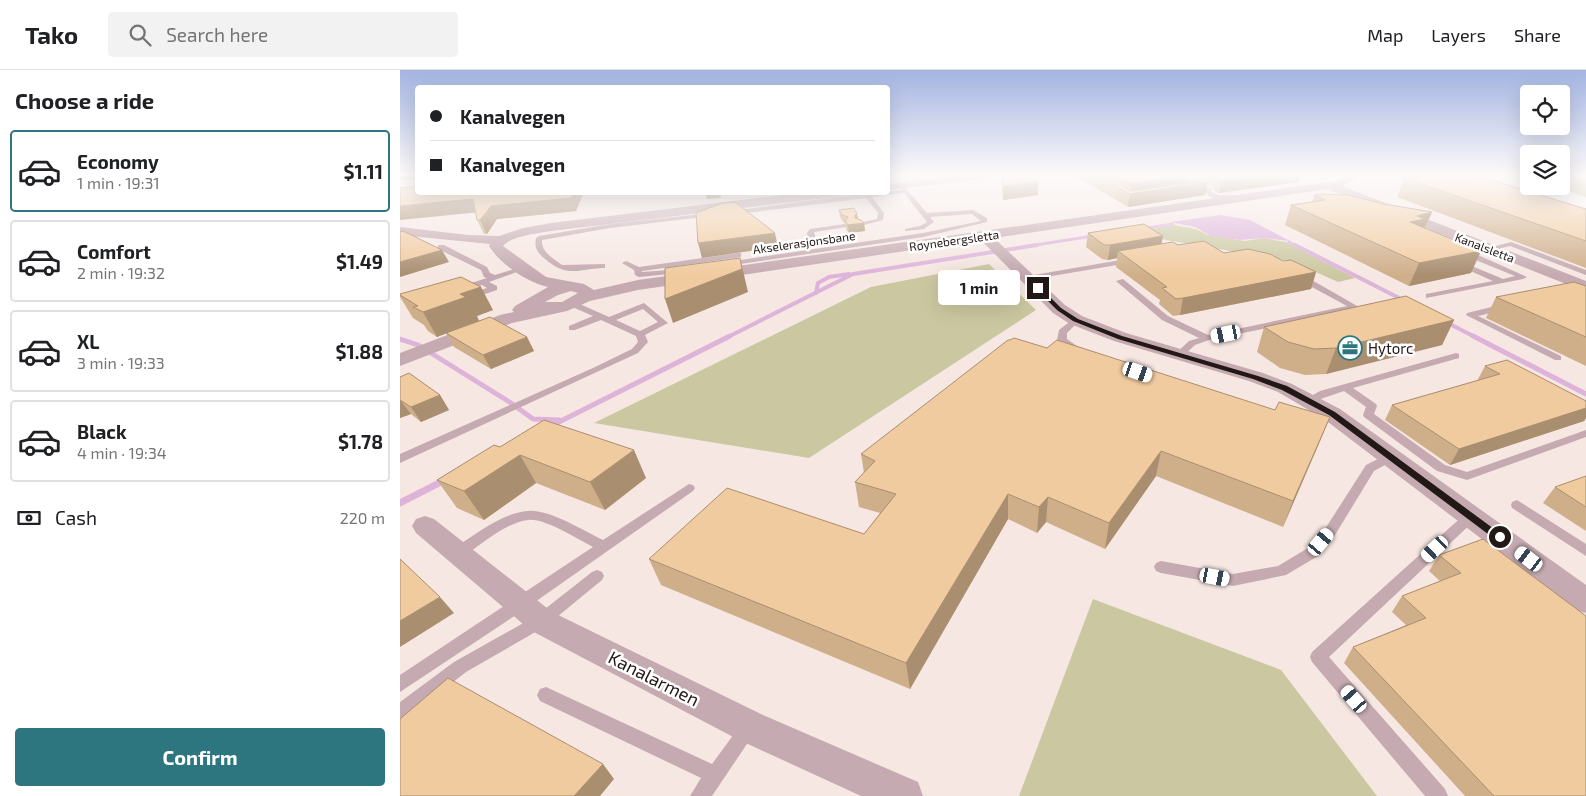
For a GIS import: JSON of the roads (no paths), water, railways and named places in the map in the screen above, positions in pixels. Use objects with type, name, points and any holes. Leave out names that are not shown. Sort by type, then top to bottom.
[{"type":"street","points":[[402,359],[506,319],[541,297],[524,268],[497,249],[496,243],[500,240],[514,234],[541,228],[679,209]]},
{"type":"street","name":"Røynebergsletta","points":[[541,297],[553,290],[576,294],[638,277],[994,245],[1182,209]]},
{"type":"street","name":"Kanalsletta","points":[[1383,209],[1456,243],[1489,249],[1586,287]]},
{"type":"street","points":[[400,230],[468,239],[500,240]]},
{"type":"street","points":[[994,245],[1059,309],[1076,320],[1120,337],[1179,356],[1256,377],[1309,400],[1332,414],[1586,601]]},
{"type":"street","name":"Kanalarmen","points":[[425,526],[531,613],[750,727],[904,796]]},
{"type":"lane","points":[[602,266],[566,269],[559,267],[541,252],[538,245],[539,238],[610,226],[752,209]]},
{"type":"lane","points":[[860,224],[880,220],[881,213],[878,209]]},
{"type":"lane","points":[[626,263],[638,277],[813,244],[922,228],[931,222],[921,209]]},
{"type":"lane","name":"Akselerasjonsbane","points":[[638,277],[640,275],[667,273],[923,235],[974,225],[984,222],[985,219],[973,212],[927,216]]},
{"type":"lane","points":[[813,244],[810,238],[812,230],[845,226]]},
{"type":"lane","points":[[1428,296],[1523,277],[1456,243]]},
{"type":"lane","points":[[1489,249],[1511,244],[1586,273]]},
{"type":"lane","points":[[441,247],[484,269],[487,275],[495,278]]},
{"type":"lane","points":[[1028,278],[1141,258]]},
{"type":"lane","points":[[1449,258],[1501,281]]},
{"type":"lane","points":[[450,292],[524,268]]},
{"type":"lane","points":[[1179,356],[1192,343],[1207,338],[1355,307],[1296,274]]},
{"type":"lane","points":[[1120,281],[1165,318],[1207,338]]},
{"type":"lane","points":[[459,300],[494,288],[479,283]]},
{"type":"lane","points":[[1571,291],[1586,287]]},
{"type":"lane","points":[[400,459],[635,351],[644,342],[640,334],[605,318],[576,294]]},
{"type":"lane","points":[[1518,303],[1470,315],[1558,358]]},
{"type":"lane","points":[[572,328],[644,306],[664,323],[640,334]]},
{"type":"lane","points":[[1076,320],[1062,332],[1062,340],[1075,350],[1092,356]]},
{"type":"lane","points":[[1309,400],[1345,387],[1456,356]]},
{"type":"lane","points":[[1345,387],[1372,406],[1368,414],[1441,468],[1467,476],[1586,433]]},
{"type":"lane","points":[[1161,567],[1234,580],[1281,571],[1313,552],[1330,532],[1370,468],[1390,457]]},
{"type":"lane","points":[[400,713],[531,613],[604,547],[690,488]]},
{"type":"lane","points":[[1518,505],[1586,551]]},
{"type":"lane","points":[[458,553],[502,525],[531,514],[604,547]]},
{"type":"lane","points":[[1438,796],[1318,657],[1471,516]]},
{"type":"lane","points":[[400,684],[597,576]]},
{"type":"lane","points":[[546,695],[715,775]]},
{"type":"lane","points":[[700,796],[750,727]]},
{"type":"waterway","points":[[1141,229],[1173,224]]},
{"type":"waterway","points":[[1029,246],[1093,236]]},
{"type":"waterway","points":[[1289,242],[1295,245]]},
{"type":"waterway","points":[[816,293],[853,274],[1037,245]]},
{"type":"waterway","points":[[1295,245],[1405,301]]},
{"type":"waterway","points":[[816,293],[818,283],[829,277],[849,274]]},
{"type":"waterway","points":[[728,337],[816,293]]},
{"type":"waterway","points":[[1446,322],[1475,337]]},
{"type":"waterway","points":[[551,426],[730,336]]},
{"type":"waterway","points":[[1473,336],[1586,394]]},
{"type":"waterway","points":[[400,339],[418,345],[511,403],[533,419],[560,420]]},
{"type":"waterway","points":[[400,503],[445,480]]},
{"type":"place","name":"Hytorc","points":[[1350,348]]}]
